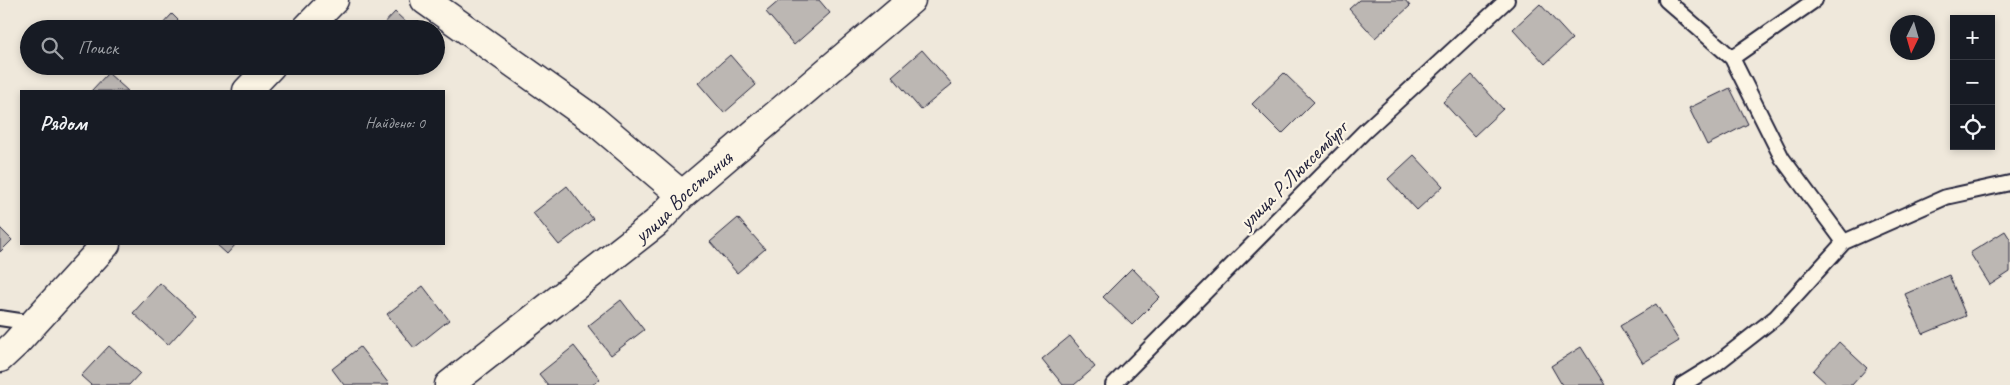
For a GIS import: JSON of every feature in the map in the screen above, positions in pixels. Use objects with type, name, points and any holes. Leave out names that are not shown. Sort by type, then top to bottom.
[{"type":"street","points":[[315,20],[334,0]]},
{"type":"street","points":[[425,0],[595,121],[682,195]]},
{"type":"street","name":"улица Восстания","points":[[449,385],[656,224],[682,195],[911,0]]},
{"type":"street","points":[[248,90],[262,75]]},
{"type":"street","points":[[0,358],[105,245]]},
{"type":"lane","name":"улица Р.Люксембург","points":[[1113,385],[1364,132],[1507,0]]},
{"type":"lane","points":[[1666,0],[1732,58],[1782,158],[1844,242]]},
{"type":"lane","points":[[1732,58],[1815,0]]},
{"type":"lane","points":[[1682,385],[1716,364],[1776,317],[1844,242],[1946,197],[2010,183]]},
{"type":"lane","points":[[0,318],[33,324]]},
{"type":"building","points":[[780,0],[819,0],[830,13],[794,45],[766,12]]},
{"type":"building","points":[[1359,0],[1405,0],[1410,6],[1375,38],[1349,9]]},
{"type":"building","points":[[1540,4],[1572,39],[1545,64],[1513,29]]},
{"type":"building","points":[[395,12],[403,20],[387,20]]},
{"type":"building","points":[[172,14],[178,20],[166,20]]},
{"type":"building","points":[[922,50],[952,84],[921,110],[892,76]]},
{"type":"building","points":[[730,55],[756,85],[724,113],[698,83]]},
{"type":"building","points":[[1284,73],[1314,102],[1282,134],[1252,104]]},
{"type":"building","points":[[106,75],[110,75],[127,90],[92,90]]},
{"type":"building","points":[[1472,75],[1503,109],[1474,136],[1443,102]]},
{"type":"building","points":[[1730,88],[1748,124],[1707,145],[1689,108]]},
{"type":"building","points":[[1414,155],[1443,186],[1417,210],[1388,179]]},
{"type":"building","points":[[567,186],[593,219],[559,245],[533,213]]},
{"type":"building","points":[[738,218],[765,249],[737,273],[710,242]]},
{"type":"building","points":[[0,228],[12,240],[0,252]]},
{"type":"building","points":[[2005,231],[2010,239],[2010,272],[1990,285],[1970,253]]},
{"type":"building","points":[[217,245],[235,245],[227,254]]},
{"type":"building","points":[[1132,268],[1160,297],[1132,325],[1103,297]]},
{"type":"building","points":[[1949,275],[1966,316],[1923,334],[1905,294]]},
{"type":"building","points":[[160,283],[195,315],[168,345],[133,313]]},
{"type":"building","points":[[423,286],[449,320],[414,348],[387,314]]},
{"type":"building","points":[[621,300],[644,330],[611,355],[588,326]]},
{"type":"building","points":[[1656,304],[1679,341],[1643,363],[1620,326]]},
{"type":"building","points":[[1070,336],[1095,367],[1074,385],[1063,385],[1042,359]]},
{"type":"building","points":[[1839,342],[1867,368],[1852,385],[1828,385],[1813,371]]},
{"type":"building","points":[[109,346],[140,373],[129,385],[91,385],[81,376]]},
{"type":"building","points":[[574,346],[600,379],[592,385],[548,385],[539,374]]},
{"type":"building","points":[[360,347],[389,384],[344,385],[332,369]]},
{"type":"building","points":[[1581,347],[1605,385],[1562,385],[1551,366]]}]
